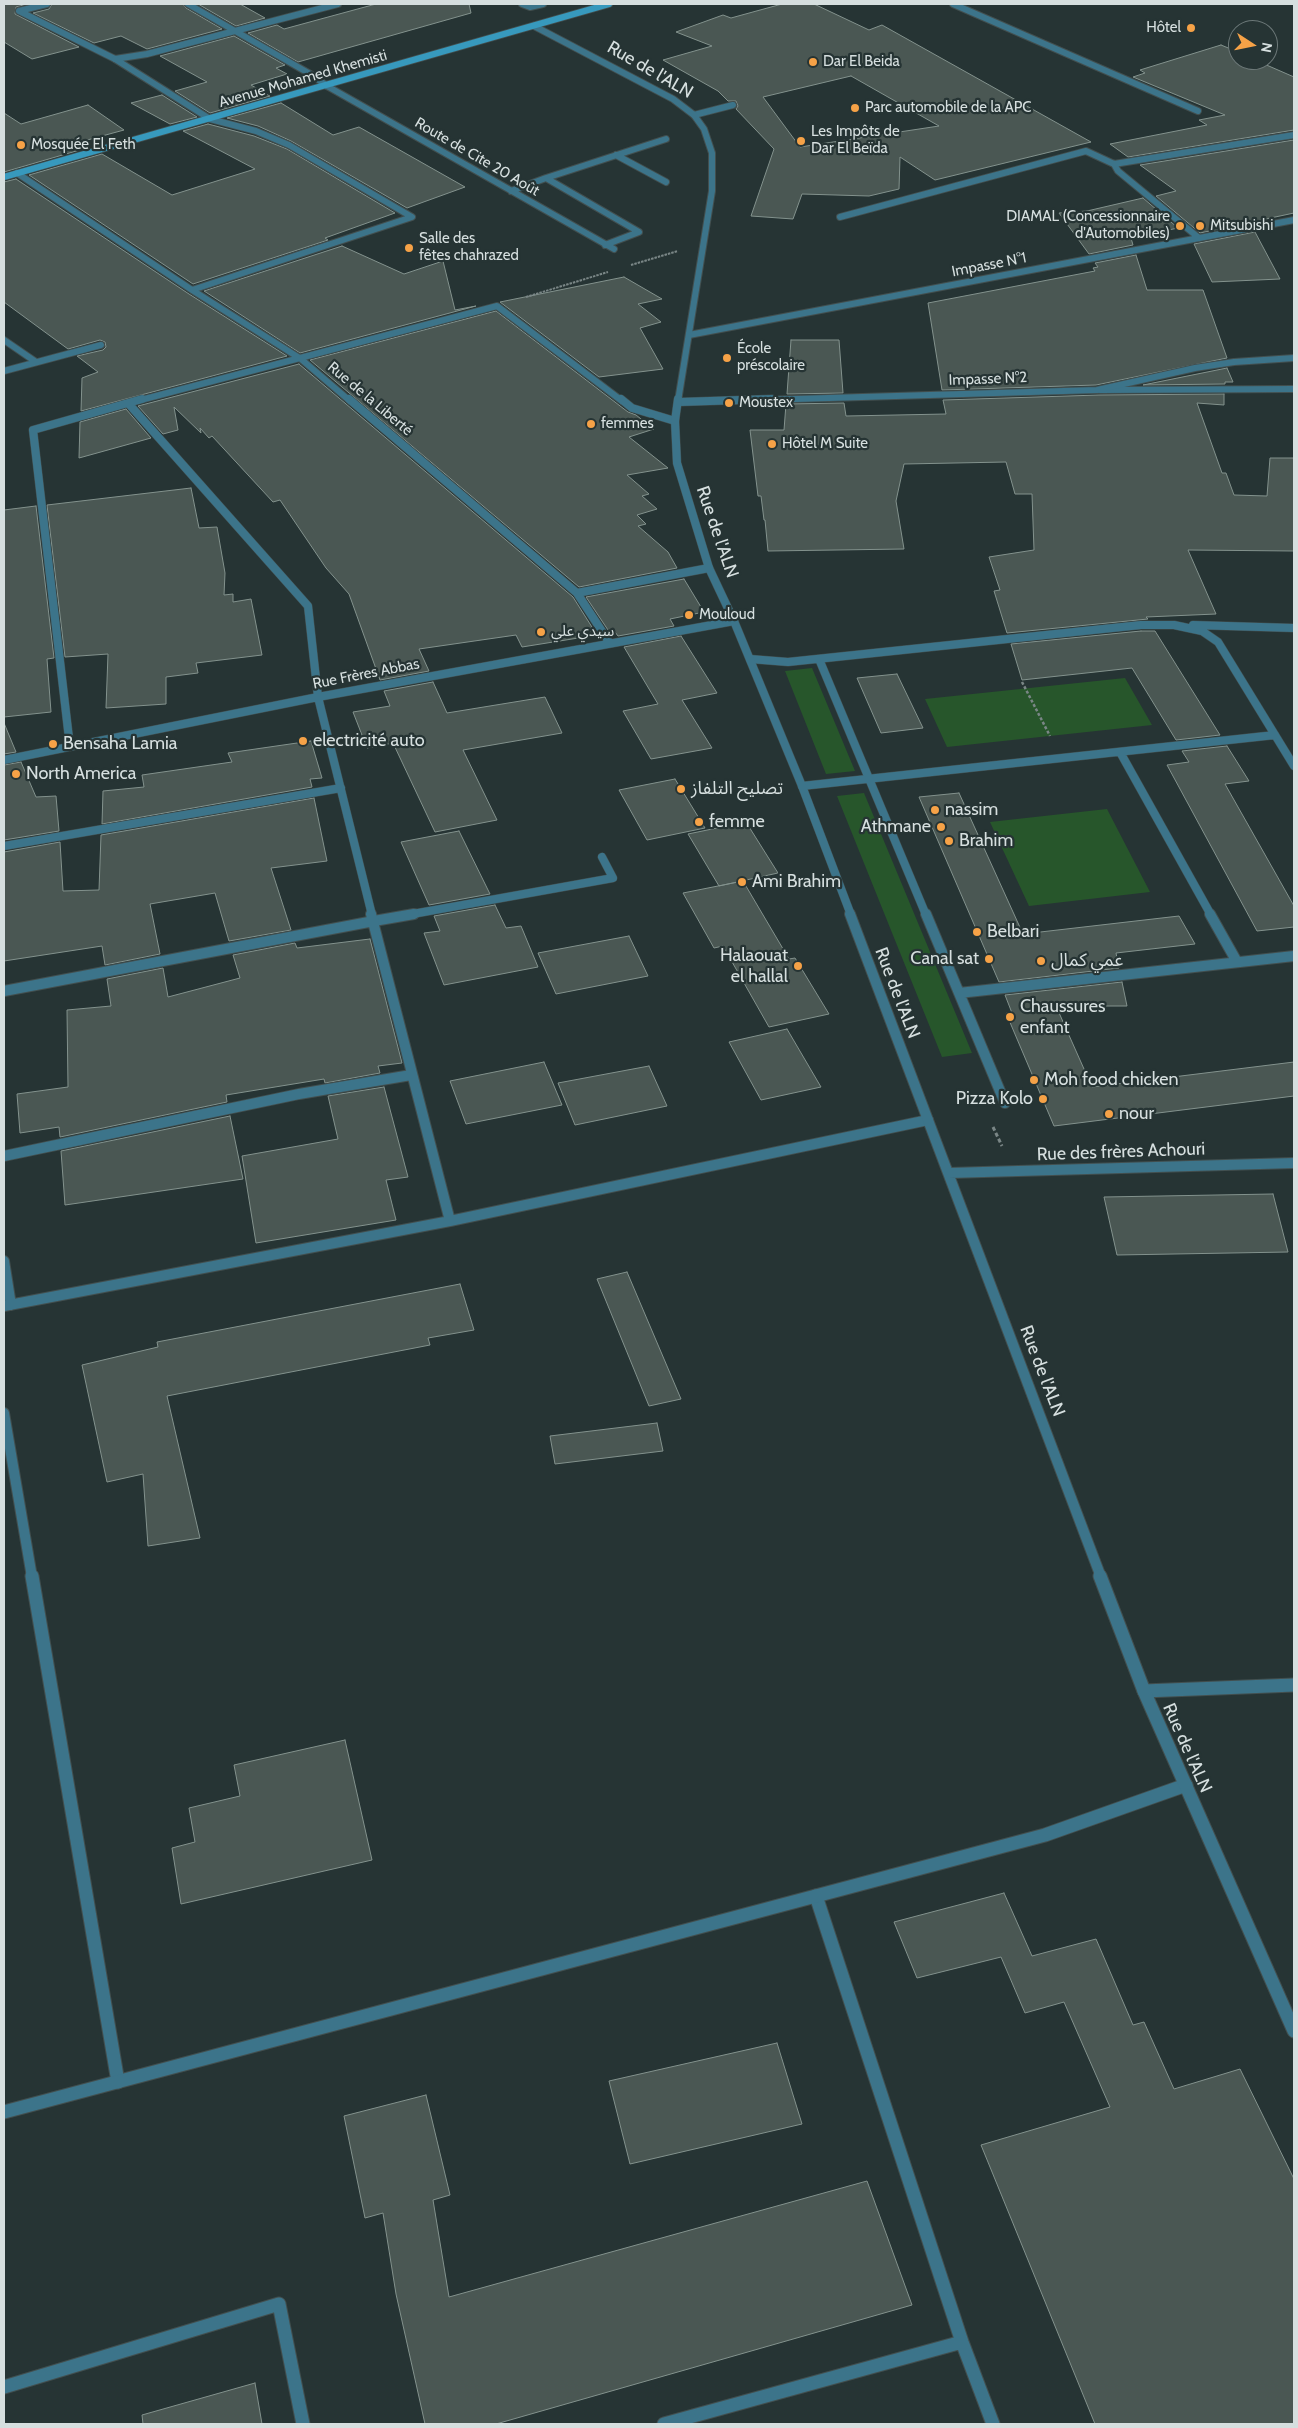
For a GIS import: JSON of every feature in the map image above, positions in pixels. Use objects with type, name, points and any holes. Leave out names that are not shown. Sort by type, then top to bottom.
[{"type":"main road","name":"Avenue Mohamed Khemisti","points":[[4,177],[609,4]]},
{"type":"street","points":[[46,4],[19,11],[115,59],[210,119],[256,131],[289,145],[412,217],[192,290]]},
{"type":"street","name":"Route de Cite 20 Août","points":[[188,4],[312,75],[327,86],[614,249]]},
{"type":"street","points":[[115,59],[147,54],[338,4]]},
{"type":"street","points":[[522,4],[530,8],[543,4]]},
{"type":"street","points":[[953,4],[1198,111]]},
{"type":"street","name":"Rue de l'ALN","points":[[534,26],[673,99],[694,115],[704,129],[712,153],[712,190],[675,421],[677,462],[709,568],[734,620],[802,786],[1144,1691],[1294,2031]]},
{"type":"street","points":[[694,115],[733,105]]},
{"type":"street","points":[[840,217],[1086,151],[1114,164],[1294,135]]},
{"type":"street","points":[[511,191],[666,139]]},
{"type":"street","points":[[616,156],[666,182]]},
{"type":"street","points":[[1114,164],[1118,171],[1199,238]]},
{"type":"street","name":"Rue de la Liberté","points":[[17,173],[192,290],[301,359],[577,594],[609,642]]},
{"type":"street","points":[[546,178],[639,232],[606,245]]},
{"type":"street","name":"Impasse N°1","points":[[689,335],[1294,220]]},
{"type":"street","points":[[70,746],[33,430],[128,403],[497,306],[632,408],[675,421]]},
{"type":"street","points":[[4,340],[36,362]]},
{"type":"street","points":[[4,371],[101,345]]},
{"type":"street","name":"Impasse N°2","points":[[679,402],[1097,390],[1194,368],[1234,362],[1294,358]]},
{"type":"street","points":[[1097,390],[1294,389]]},
{"type":"street","points":[[128,403],[308,606],[318,698],[411,1075],[450,1221]]},
{"type":"street","points":[[577,594],[709,568]]},
{"type":"street","name":"Rue Frères Abbas","points":[[4,760],[609,642],[734,620]]},
{"type":"street","points":[[750,659],[788,662],[1141,625],[1294,628]]},
{"type":"street","points":[[1174,625],[1202,631],[1218,642],[1294,766]]},
{"type":"street","points":[[819,659],[1005,1104]]},
{"type":"street","points":[[802,786],[1275,735]]},
{"type":"street","points":[[1120,752],[1237,962]]},
{"type":"street","points":[[4,846],[341,788]]},
{"type":"street","points":[[4,991],[613,878],[602,857]]},
{"type":"street","points":[[959,993],[1294,956]]},
{"type":"street","points":[[4,1156],[299,1094],[411,1075]]},
{"type":"street","points":[[4,1261],[7,1306],[450,1221],[928,1120]]},
{"type":"street","name":"Rue des frères Achouri","points":[[949,1173],[1294,1163]]},
{"type":"street","points":[[4,1413],[118,2082]]},
{"type":"street","points":[[1144,1691],[1294,1685]]},
{"type":"street","points":[[4,2112],[1045,1835],[1186,1785]]},
{"type":"street","points":[[816,1896],[962,2342],[993,2424]]},
{"type":"street","points":[[4,2387],[279,2304],[303,2424]]},
{"type":"street","points":[[664,2424],[962,2342]]},
{"type":"path","points":[[628,266],[704,242]]},
{"type":"path","points":[[497,306],[610,272]]},
{"type":"path","points":[[1022,682],[1062,758]]},
{"type":"green space","points":[[812,668],[855,771],[826,774],[785,671]]},
{"type":"green space","points":[[1125,678],[1152,725],[947,747],[925,699]]},
{"type":"green space","points":[[864,793],[972,1053],[942,1057],[837,796]]},
{"type":"green space","points":[[1107,809],[1150,892],[1029,906],[990,822]]},
{"type":"building","points":[[4,4],[27,4],[16,7],[15,14],[79,47],[32,59],[4,42]]},
{"type":"building","points":[[52,4],[183,4],[186,8],[222,29],[147,49],[121,36],[94,43],[33,13],[49,9]]},
{"type":"building","points":[[198,4],[240,4],[265,18],[236,26]]},
{"type":"building","points":[[376,4],[469,4],[471,13],[298,62],[248,33],[277,25],[284,29]]},
{"type":"building","points":[[782,4],[814,4],[869,30],[882,25],[1091,142],[935,180],[900,157],[899,189],[869,196],[802,194],[793,219],[751,216],[774,149],[736,109],[738,106],[736,101],[728,101],[718,91],[663,60],[712,46],[676,32],[723,15],[731,18]],"holes":[[[851,76],[939,126],[800,147],[763,97]]]},
{"type":"building","points":[[234,36],[285,65],[276,68],[287,74],[251,85],[270,96],[210,113],[175,91],[207,82],[160,56]]},
{"type":"building","points":[[1221,45],[1228,48],[1228,70],[1278,70],[1294,77],[1294,130],[1128,157],[1110,144],[1207,125],[1199,120],[1225,115],[1133,77],[1145,73],[1140,70]]},
{"type":"building","points":[[162,95],[197,117],[170,124],[131,103]]},
{"type":"building","points":[[281,103],[333,135],[359,127],[465,187],[407,208],[291,141],[258,126],[227,118]]},
{"type":"building","points":[[88,105],[124,130],[80,142],[90,147],[4,172],[4,113],[21,124]]},
{"type":"building","points":[[208,124],[254,136],[287,149],[395,213],[325,238],[328,240],[193,284],[29,175],[102,154],[172,195],[255,169],[183,131]]},
{"type":"building","points":[[1294,140],[1294,213],[1200,233],[1156,196],[1176,191],[1140,165]]},
{"type":"building","points":[[16,179],[189,294],[287,356],[81,411],[82,378],[98,372],[77,356],[103,350],[106,347],[105,342],[100,340],[68,349],[4,302],[4,182]]},
{"type":"building","points":[[1143,198],[1178,228],[1131,238],[1133,245],[1089,254],[1059,213],[1087,211]]},
{"type":"building","points":[[1255,232],[1280,279],[1212,282],[1194,244]]},
{"type":"building","points":[[342,246],[404,274],[443,261],[455,310],[476,306],[300,353],[204,291]]},
{"type":"building","points":[[1136,255],[1147,290],[1203,290],[1227,358],[1096,385],[942,390],[928,303],[1095,271],[1093,268],[1098,267],[1095,263]]},
{"type":"building","points":[[624,277],[662,299],[638,304],[661,322],[640,328],[663,369],[599,377],[500,302]]},
{"type":"building","points":[[496,311],[628,412],[636,415],[654,429],[629,437],[668,468],[627,475],[649,494],[642,496],[657,509],[637,515],[646,524],[638,526],[668,552],[677,568],[579,587],[310,360]]},
{"type":"building","points":[[791,340],[839,340],[843,393],[787,394]]},
{"type":"building","points":[[299,364],[573,597],[597,635],[522,647],[516,635],[419,649],[429,671],[380,680],[349,594],[326,568],[280,500],[273,502],[212,436],[209,438],[200,428],[201,433],[174,407],[178,430],[163,434],[138,406]]},
{"type":"building","points":[[1227,368],[1233,382],[1225,382],[1225,384],[1143,385]]},
{"type":"building","points":[[1224,394],[1224,405],[1197,403],[1222,473],[1226,473],[1234,495],[1267,496],[1270,458],[1294,458],[1294,551],[1188,550],[1216,614],[1146,617],[1148,619],[1007,633],[994,591],[1000,590],[989,557],[1034,550],[1032,494],[1015,494],[1006,462],[904,464],[896,501],[904,549],[768,551],[761,496],[758,496],[750,430],[784,430],[786,404],[844,403],[846,416],[946,414],[943,400],[1099,395]]},
{"type":"building","points":[[126,409],[151,438],[79,458],[80,422]]},
{"type":"building","points":[[191,488],[199,528],[217,527],[225,573],[224,595],[233,594],[233,602],[251,599],[262,655],[196,663],[198,673],[166,677],[166,704],[106,708],[108,654],[65,657],[47,505]]},
{"type":"building","points":[[36,506],[54,658],[47,659],[51,712],[4,717],[4,510]]},
{"type":"building","points":[[684,579],[704,612],[670,619],[674,626],[618,636],[615,632],[610,633],[586,597]]},
{"type":"building","points":[[1155,631],[1220,735],[1176,740],[1132,668],[1022,680],[1011,644]]},
{"type":"building","points":[[681,636],[717,693],[682,700],[712,748],[651,759],[623,711],[658,704],[624,647]]},
{"type":"building","points":[[897,674],[923,728],[881,733],[857,678]]},
{"type":"building","points":[[433,682],[447,713],[545,697],[562,733],[463,750],[497,820],[435,832],[393,743],[367,748],[353,712],[390,706],[384,691]]},
{"type":"building","points":[[4,723],[16,752],[4,754]]},
{"type":"building","points":[[311,741],[322,778],[310,779],[312,787],[102,824],[103,791],[144,787],[142,775],[232,762],[228,753]]},
{"type":"building","points":[[1227,746],[1249,781],[1225,784],[1294,906],[1294,927],[1257,931],[1167,765],[1189,762],[1182,751]]},
{"type":"building","points":[[21,762],[36,797],[56,796],[59,831],[4,840],[4,765]]},
{"type":"building","points":[[675,779],[705,828],[647,840],[619,790]]},
{"type":"building","points":[[959,793],[1023,934],[1179,916],[1195,944],[1116,953],[1119,968],[999,982],[919,797]]},
{"type":"building","points":[[314,798],[327,861],[271,868],[291,930],[229,941],[215,893],[150,904],[160,954],[105,965],[102,946],[4,961],[4,852],[60,842],[63,891],[99,890],[101,835]]},
{"type":"building","points":[[746,822],[778,873],[719,886],[688,834]]},
{"type":"building","points":[[459,831],[490,894],[429,905],[401,842]]},
{"type":"building","points":[[743,881],[789,959],[795,958],[829,1014],[769,1027],[723,946],[714,948],[683,893]]},
{"type":"building","points":[[495,905],[506,928],[521,926],[538,967],[444,985],[424,933],[440,931],[434,916]]},
{"type":"building","points":[[629,936],[648,976],[556,994],[538,953]]},
{"type":"building","points":[[370,939],[402,1063],[378,1066],[380,1073],[325,1083],[324,1079],[226,1095],[227,1102],[60,1137],[59,1127],[20,1133],[17,1094],[68,1087],[67,1010],[111,1006],[107,979],[163,968],[168,997],[240,978],[233,955],[295,943],[297,948]]},
{"type":"building","points":[[1122,982],[1127,1006],[1056,1006],[1092,1087],[1294,1062],[1294,1096],[1054,1126],[1006,1013],[1012,1013],[1005,995]]},
{"type":"building","points":[[787,1029],[821,1087],[761,1100],[729,1042]]},
{"type":"building","points":[[544,1062],[562,1105],[466,1124],[450,1081]]},
{"type":"building","points":[[649,1066],[667,1106],[575,1125],[558,1083]]},
{"type":"building","points":[[384,1087],[408,1177],[386,1180],[396,1220],[256,1243],[242,1156],[338,1139],[328,1096]]},
{"type":"building","points":[[230,1116],[243,1179],[65,1205],[61,1151]]},
{"type":"building","points":[[1273,1194],[1288,1252],[1117,1255],[1104,1197]]},
{"type":"building","points":[[627,1272],[681,1399],[649,1406],[597,1279]]},
{"type":"building","points":[[460,1284],[474,1330],[428,1338],[430,1345],[167,1396],[200,1538],[148,1546],[143,1474],[107,1482],[82,1365],[158,1347],[157,1342]]},
{"type":"building","points":[[657,1423],[663,1451],[555,1464],[550,1436]]},
{"type":"building","points":[[345,1740],[372,1860],[181,1904],[172,1848],[195,1842],[189,1808],[240,1796],[234,1765]]},
{"type":"building","points":[[1004,1893],[1032,1956],[1096,1939],[1133,2025],[1144,2022],[1174,2089],[1240,2069],[1294,2179],[1294,2424],[1095,2424],[981,2145],[1110,2107],[1064,2002],[1025,2013],[1001,1957],[917,1978],[894,1922]]},
{"type":"building","points":[[777,2043],[802,2124],[630,2164],[609,2081]]},
{"type":"building","points":[[426,2095],[450,2195],[433,2200],[449,2297],[867,2181],[912,2305],[496,2424],[425,2424],[396,2294],[383,2213],[365,2218],[344,2116]]},
{"type":"building","points":[[255,2383],[262,2424],[143,2424],[142,2415]]},
{"type":"place","name":"Hôtel","points":[[1191,28]]},
{"type":"place","name":"Dar El Beida","points":[[813,62]]},
{"type":"place","name":"Parc automobile de la APC","points":[[855,108]]},
{"type":"place","name":"Les Impôts de Dar El Beïda","points":[[801,141]]},
{"type":"place","name":"Mosquée El Feth","points":[[21,145]]},
{"type":"place","name":"DIAMAL (Concessionnaire d'Automobiles)","points":[[1180,226]]},
{"type":"place","name":"Mitsubishi","points":[[1200,226]]},
{"type":"place","name":"Salle des fêtes chahrazed","points":[[409,248]]},
{"type":"place","name":"École préscolaire","points":[[727,358]]},
{"type":"place","name":"Moustex","points":[[729,403]]},
{"type":"place","name":"femmes","points":[[591,424]]},
{"type":"place","name":"Hôtel M Suite","points":[[772,444]]},
{"type":"place","name":"Mouloud","points":[[689,615]]},
{"type":"place","name":"سيدي علي","points":[[541,632]]},
{"type":"place","name":"electricité auto","points":[[303,741]]},
{"type":"place","name":"Bensaha Lamia","points":[[53,744]]},
{"type":"place","name":"North America","points":[[16,774]]},
{"type":"place","name":"تصليح التلفاز","points":[[681,789]]},
{"type":"place","name":"nassim","points":[[935,810]]},
{"type":"place","name":"femme","points":[[699,822]]},
{"type":"place","name":"Athmane","points":[[941,827]]},
{"type":"place","name":"Brahim","points":[[949,841]]},
{"type":"place","name":"Ami Brahim","points":[[742,882]]},
{"type":"place","name":"Belbari","points":[[977,932]]},
{"type":"place","name":"Canal sat","points":[[989,959]]},
{"type":"place","name":"عمي كمال","points":[[1041,961]]},
{"type":"place","name":"Halaouat el hallal","points":[[798,966]]},
{"type":"place","name":"Chaussures enfant","points":[[1010,1017]]},
{"type":"place","name":"Moh food chicken","points":[[1034,1080]]},
{"type":"place","name":"Pizza Kolo","points":[[1043,1099]]},
{"type":"place","name":"nour","points":[[1109,1114]]}]
